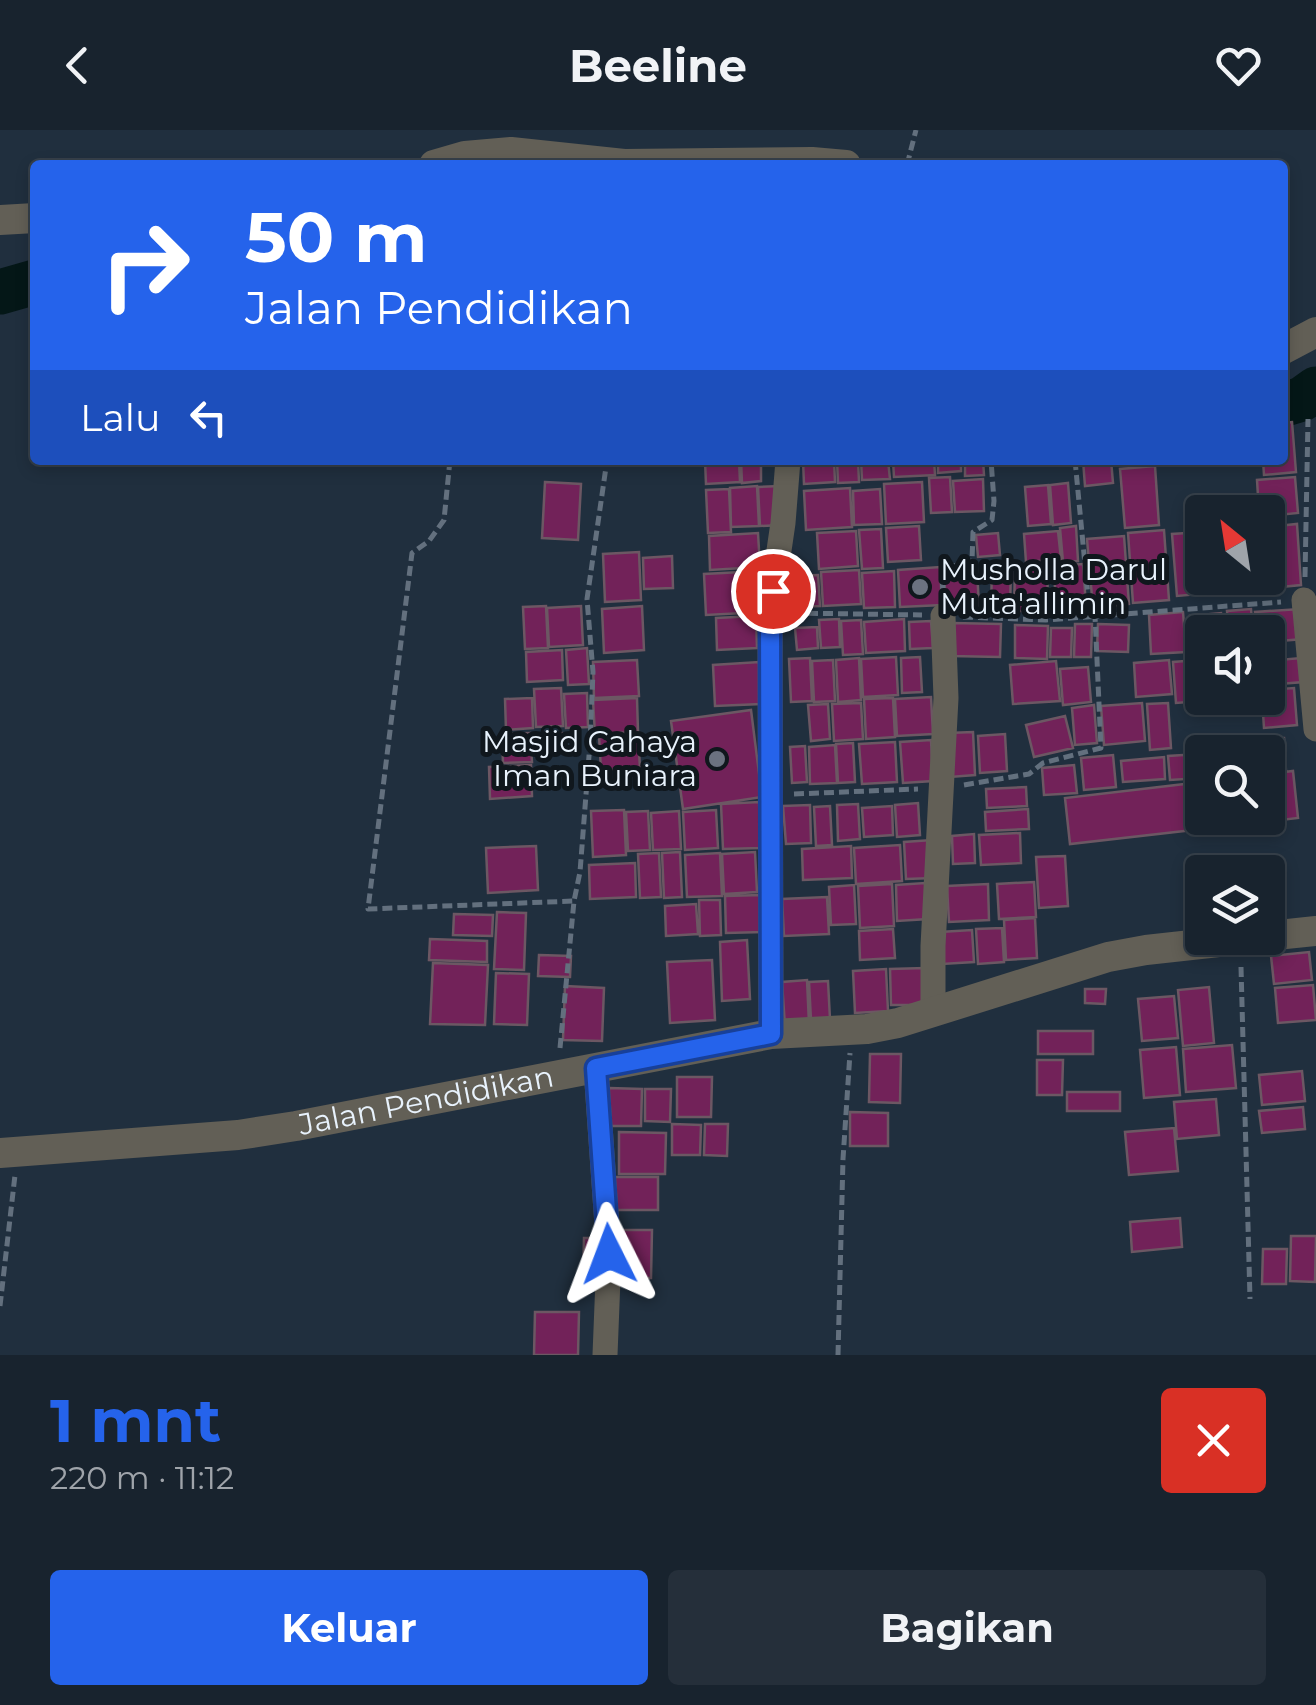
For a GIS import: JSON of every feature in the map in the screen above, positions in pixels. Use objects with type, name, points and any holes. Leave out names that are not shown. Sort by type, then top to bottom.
[{"type":"street","points":[[451,160],[511,152],[586,160]]},
{"type":"street","points":[[0,220],[30,218]]},
{"type":"street","points":[[1288,347],[1316,332]]},
{"type":"street","points":[[771,1034],[770,612],[788,465]]},
{"type":"street","points":[[1304,600],[1316,730]]},
{"type":"street","points":[[933,1014],[932,946],[946,698],[944,616]]},
{"type":"street","name":"Jalan Pendidikan","points":[[1285,934],[1316,931]]},
{"type":"street","name":"Jalan Pendidikan","points":[[9,1153],[238,1135],[771,1034],[852,1030],[898,1023],[1108,957],[1185,946]]},
{"type":"street","points":[[596,1068],[609,1254],[605,1355]]},
{"type":"path","points":[[908,160],[916,130]]},
{"type":"path","points":[[770,612],[1046,620],[1304,600],[1308,419]]},
{"type":"path","points":[[450,465],[444,520],[412,552],[368,909],[574,901]]},
{"type":"path","points":[[558,1076],[580,872],[593,672],[587,598],[606,465]]},
{"type":"path","points":[[944,616],[942,569],[972,560],[973,532],[992,520],[991,465]]},
{"type":"path","points":[[771,795],[940,788],[1029,774],[1043,763],[1100,748],[1092,616],[1076,465]]},
{"type":"path","points":[[1250,1299],[1254,955]]},
{"type":"path","points":[[838,1355],[843,1159],[852,1030]]},
{"type":"path","points":[[0,1306],[9,1153]]},
{"type":"building","points":[[1288,422],[1292,422],[1296,472],[1264,475],[1263,465],[1288,465]]},
{"type":"building","points":[[705,465],[739,465],[740,482],[706,484]]},
{"type":"building","points":[[741,465],[761,465],[761,481],[742,483]]},
{"type":"building","points":[[803,465],[834,465],[835,482],[804,484]]},
{"type":"building","points":[[837,465],[858,465],[859,482],[838,483]]},
{"type":"building","points":[[861,465],[889,465],[890,479],[862,480]]},
{"type":"building","points":[[893,465],[934,465],[935,475],[894,477]]},
{"type":"building","points":[[938,465],[961,465],[961,471],[938,473]]},
{"type":"building","points":[[965,465],[983,465],[984,475],[965,476]]},
{"type":"building","points":[[1083,465],[1111,465],[1113,483],[1085,486]]},
{"type":"building","points":[[1155,466],[1159,525],[1125,528],[1120,469]]},
{"type":"building","points":[[950,477],[952,512],[931,513],[929,478]]},
{"type":"building","points":[[1295,477],[1298,513],[1285,514],[1285,495],[1258,495],[1257,480]]},
{"type":"building","points":[[983,479],[984,511],[955,512],[953,481]]},
{"type":"building","points":[[545,482],[581,484],[578,540],[542,538]]},
{"type":"building","points":[[922,482],[924,522],[886,524],[884,484]]},
{"type":"building","points":[[1068,483],[1071,523],[1053,525],[1050,485]]},
{"type":"building","points":[[1048,485],[1051,524],[1028,526],[1025,487]]},
{"type":"building","points":[[757,486],[759,526],[731,527],[730,488]]},
{"type":"building","points":[[780,486],[782,525],[760,526],[758,487]]},
{"type":"building","points":[[850,488],[852,527],[806,530],[804,491]]},
{"type":"building","points":[[729,489],[731,532],[708,533],[706,490]]},
{"type":"building","points":[[880,489],[882,524],[854,525],[853,491]]},
{"type":"building","points":[[1297,524],[1301,585],[1285,587],[1285,525]]},
{"type":"building","points":[[919,526],[921,560],[888,562],[886,528]]},
{"type":"building","points":[[1076,526],[1078,561],[1063,562],[1060,528]]},
{"type":"building","points":[[881,529],[883,568],[862,569],[859,530]]},
{"type":"building","points":[[1164,530],[1169,600],[1133,603],[1128,533]]},
{"type":"building","points":[[856,531],[858,566],[819,569],[817,533]]},
{"type":"building","points":[[1058,531],[1061,559],[1026,562],[1024,534]]},
{"type":"building","points":[[758,533],[760,567],[710,570],[709,536]]},
{"type":"building","points":[[998,533],[1000,555],[978,557],[976,535]]},
{"type":"building","points":[[1185,533],[1185,595],[1188,595],[1177,596],[1172,534]]},
{"type":"building","points":[[1124,536],[1129,604],[1093,608],[1087,539]]},
{"type":"building","points":[[639,552],[641,600],[605,602],[603,554]]},
{"type":"building","points":[[672,556],[673,588],[644,589],[643,558]]},
{"type":"building","points":[[1083,564],[1086,606],[1057,609],[1053,566]]},
{"type":"building","name":"Musholla Darul Muta'allimin","points":[[940,567],[942,605],[900,607],[898,570]]},
{"type":"building","points":[[992,568],[1011,568],[1010,609],[991,609]]},
{"type":"building","points":[[1015,568],[1048,569],[1047,611],[1014,611]]},
{"type":"building","points":[[977,569],[979,607],[946,609],[944,571]]},
{"type":"building","points":[[859,570],[861,604],[823,606],[821,572]]},
{"type":"building","points":[[761,571],[763,612],[706,615],[704,574]]},
{"type":"building","points":[[894,571],[895,607],[864,608],[862,573]]},
{"type":"building","points":[[818,575],[820,606],[790,607],[789,576]]},
{"type":"building","points":[[546,606],[548,648],[525,649],[523,607]]},
{"type":"building","points":[[581,606],[583,645],[549,647],[547,608]]},
{"type":"building","points":[[642,606],[644,650],[604,653],[602,609]]},
{"type":"building","points":[[1251,609],[1252,615],[1227,615],[1227,611]]},
{"type":"building","points":[[1300,609],[1303,639],[1285,641],[1285,615],[1255,612]]},
{"type":"building","points":[[1183,612],[1185,652],[1151,654],[1149,615]]},
{"type":"building","points":[[756,616],[757,648],[717,650],[716,618]]},
{"type":"building","points":[[839,619],[840,647],[821,648],[819,620]]},
{"type":"building","points":[[904,619],[905,651],[866,653],[864,622]]},
{"type":"building","points":[[861,620],[863,654],[843,655],[841,621]]},
{"type":"building","points":[[931,621],[933,648],[910,649],[909,622]]},
{"type":"building","points":[[952,623],[1001,624],[1000,657],[951,656]]},
{"type":"building","points":[[1075,624],[1092,624],[1091,657],[1074,657]]},
{"type":"building","points":[[1098,624],[1129,625],[1128,652],[1097,651]]},
{"type":"building","points":[[1015,625],[1048,626],[1047,659],[1015,658]]},
{"type":"building","points":[[817,627],[818,648],[797,650],[795,628]]},
{"type":"building","points":[[1051,628],[1072,628],[1071,657],[1050,657]]},
{"type":"building","points":[[587,648],[589,684],[568,685],[566,650]]},
{"type":"building","points":[[562,650],[563,680],[527,682],[526,652]]},
{"type":"building","points":[[896,657],[898,695],[863,697],[861,659]]},
{"type":"building","points":[[920,657],[922,692],[902,693],[901,658]]},
{"type":"building","points":[[810,658],[812,701],[791,702],[789,659]]},
{"type":"building","points":[[859,658],[861,700],[838,702],[836,660]]},
{"type":"building","points":[[1301,658],[1303,682],[1285,684],[1285,659]]},
{"type":"building","points":[[637,660],[639,696],[594,698],[593,662]]},
{"type":"building","points":[[833,660],[835,701],[814,702],[812,661]]},
{"type":"building","points":[[1169,660],[1172,694],[1136,697],[1134,663]]},
{"type":"building","points":[[1056,661],[1060,701],[1013,704],[1010,665]]},
{"type":"building","points":[[1185,661],[1185,702],[1176,703],[1173,662]]},
{"type":"building","points":[[759,662],[761,704],[715,706],[713,665]]},
{"type":"building","points":[[1088,667],[1091,702],[1063,705],[1060,669]]},
{"type":"building","points":[[561,688],[563,726],[536,727],[534,689]]},
{"type":"building","points":[[1294,688],[1297,725],[1264,728],[1263,715],[1285,715],[1285,689]]},
{"type":"building","points":[[587,693],[588,727],[566,728],[564,694]]},
{"type":"building","points":[[931,697],[933,734],[897,736],[895,699]]},
{"type":"building","points":[[532,698],[533,728],[506,730],[505,699]]},
{"type":"building","points":[[637,698],[638,732],[595,734],[593,700]]},
{"type":"building","points":[[893,698],[895,737],[866,739],[864,699]]},
{"type":"building","points":[[861,703],[863,739],[834,741],[832,704]]},
{"type":"building","points":[[1142,703],[1145,741],[1104,745],[1101,706]]},
{"type":"building","points":[[1168,703],[1171,748],[1150,750],[1147,704]]},
{"type":"building","points":[[828,704],[830,739],[811,741],[808,705]]},
{"type":"building","points":[[1094,705],[1097,743],[1075,745],[1072,708]]},
{"type":"building","name":"Masjid Cahaya Iman Buniara","points":[[751,710],[762,797],[683,809],[671,721]]},
{"type":"building","points":[[1065,716],[1073,748],[1034,757],[1026,725]]},
{"type":"building","points":[[973,732],[975,775],[950,777],[948,733]]},
{"type":"building","points":[[530,733],[532,762],[503,763],[502,734]]},
{"type":"building","points":[[562,733],[562,752],[533,754],[532,735]]},
{"type":"building","points":[[638,734],[640,768],[601,770],[599,736]]},
{"type":"building","points":[[1005,734],[1007,771],[980,773],[978,736]]},
{"type":"building","points":[[931,740],[933,781],[903,783],[900,742]]},
{"type":"building","points":[[895,742],[897,782],[862,784],[859,744]]},
{"type":"building","points":[[853,743],[855,782],[838,783],[836,744]]},
{"type":"building","points":[[835,745],[837,783],[810,784],[809,747]]},
{"type":"building","points":[[805,746],[807,782],[792,783],[790,747]]},
{"type":"building","points":[[1113,755],[1116,787],[1084,790],[1081,758]]},
{"type":"building","points":[[1185,755],[1185,779],[1170,780],[1168,756]]},
{"type":"building","points":[[1164,757],[1165,779],[1123,782],[1121,761]]},
{"type":"building","points":[[531,765],[532,796],[490,799],[489,767]]},
{"type":"building","points":[[1074,765],[1077,793],[1044,795],[1042,768]]},
{"type":"building","points":[[1293,771],[1298,818],[1285,819],[1285,772]]},
{"type":"building","points":[[1185,784],[1185,831],[1070,844],[1065,798]]},
{"type":"building","points":[[1026,787],[1027,806],[987,808],[986,789]]},
{"type":"building","points":[[759,802],[761,848],[723,849],[721,804]]},
{"type":"building","points":[[918,803],[920,835],[897,837],[895,805]]},
{"type":"building","points":[[858,804],[860,839],[838,841],[837,805]]},
{"type":"building","points":[[810,805],[811,843],[786,844],[783,806]]},
{"type":"building","points":[[830,806],[832,845],[816,846],[814,807]]},
{"type":"building","points":[[892,806],[893,835],[864,837],[862,808]]},
{"type":"building","points":[[1028,809],[1029,829],[986,831],[985,812]]},
{"type":"building","points":[[624,810],[626,855],[593,857],[591,811]]},
{"type":"building","points":[[716,810],[718,848],[685,850],[683,812]]},
{"type":"building","points":[[648,811],[650,850],[628,851],[626,812]]},
{"type":"building","points":[[679,811],[681,849],[653,850],[651,813]]},
{"type":"building","points":[[1020,833],[1021,863],[981,865],[979,835]]},
{"type":"building","points":[[974,834],[975,863],[953,864],[952,836]]},
{"type":"building","points":[[932,840],[934,878],[906,879],[904,842]]},
{"type":"building","points":[[900,845],[902,881],[856,884],[854,848]]},
{"type":"building","points":[[536,846],[538,890],[488,893],[486,848]]},
{"type":"building","points":[[851,846],[852,878],[803,880],[802,849]]},
{"type":"building","points":[[680,852],[682,897],[664,898],[662,853]]},
{"type":"building","points":[[755,852],[757,892],[724,894],[722,854]]},
{"type":"building","points":[[659,853],[661,897],[640,898],[638,854]]},
{"type":"building","points":[[720,853],[722,896],[687,897],[685,855]]},
{"type":"building","points":[[1065,856],[1068,906],[1039,908],[1036,857]]},
{"type":"building","points":[[635,863],[636,897],[590,899],[589,865]]},
{"type":"building","points":[[1034,882],[1036,917],[999,919],[997,884]]},
{"type":"building","points":[[925,883],[928,919],[897,921],[896,885]]},
{"type":"building","points":[[892,884],[894,926],[860,928],[858,886]]},
{"type":"building","points":[[988,884],[989,920],[949,922],[947,886]]},
{"type":"building","points":[[854,885],[856,924],[831,925],[829,887]]},
{"type":"building","points":[[761,895],[763,932],[726,933],[725,896]]},
{"type":"building","points":[[827,897],[829,934],[784,936],[782,899]]},
{"type":"building","points":[[699,900],[720,900],[721,935],[700,936]]},
{"type":"building","points":[[696,904],[698,934],[666,936],[665,906]]},
{"type":"building","points":[[497,912],[526,913],[524,970],[494,969]]},
{"type":"building","points":[[454,914],[493,915],[492,936],[453,935]]},
{"type":"building","points":[[1035,918],[1037,958],[1006,960],[1004,920]]},
{"type":"building","points":[[1002,928],[1004,962],[978,964],[976,929]]},
{"type":"building","points":[[893,929],[895,958],[860,960],[859,931]]},
{"type":"building","points":[[972,930],[974,962],[942,964],[940,932]]},
{"type":"building","points":[[430,939],[487,941],[487,962],[429,960]]},
{"type":"building","points":[[747,940],[750,999],[722,1001],[720,942]]},
{"type":"building","points":[[1309,952],[1312,980],[1274,984],[1271,956]]},
{"type":"building","points":[[539,955],[571,956],[570,977],[538,976]]},
{"type":"building","points":[[712,960],[715,1020],[670,1023],[667,962]]},
{"type":"building","points":[[433,963],[488,965],[485,1025],[430,1024]]},
{"type":"building","points":[[925,968],[925,1005],[891,1005],[890,969]]},
{"type":"building","points":[[886,969],[888,1011],[855,1013],[853,971]]},
{"type":"building","points":[[496,973],[529,974],[527,1025],[494,1024]]},
{"type":"building","points":[[807,980],[809,1024],[785,1026],[782,982]]},
{"type":"building","points":[[828,981],[830,1019],[811,1020],[809,982]]},
{"type":"building","points":[[1313,985],[1316,1020],[1278,1023],[1275,988]]},
{"type":"building","points":[[565,986],[604,988],[602,1041],[563,1040]]},
{"type":"building","points":[[1209,987],[1214,1043],[1183,1046],[1178,990]]},
{"type":"building","points":[[1085,989],[1106,989],[1105,1004],[1085,1003]]},
{"type":"building","points":[[1174,996],[1178,1038],[1142,1041],[1138,999]]},
{"type":"building","points":[[1038,1031],[1093,1031],[1093,1054],[1038,1054]]},
{"type":"building","points":[[1232,1045],[1236,1088],[1186,1092],[1183,1049]]},
{"type":"building","points":[[1176,1047],[1180,1095],[1144,1098],[1140,1050]]},
{"type":"building","points":[[870,1054],[901,1054],[900,1103],[869,1102]]},
{"type":"building","points":[[1037,1060],[1063,1060],[1062,1095],[1037,1095]]},
{"type":"building","points":[[1302,1071],[1305,1101],[1262,1105],[1259,1075]]},
{"type":"building","points":[[677,1077],[712,1077],[711,1117],[677,1117]]},
{"type":"building","points":[[609,1088],[642,1089],[641,1126],[608,1126]]},
{"type":"building","points":[[645,1089],[671,1089],[670,1122],[645,1121]]},
{"type":"building","points":[[1067,1092],[1120,1092],[1120,1111],[1067,1111]]},
{"type":"building","points":[[1216,1099],[1219,1135],[1177,1139],[1174,1102]]},
{"type":"building","points":[[1303,1107],[1305,1129],[1262,1133],[1259,1111]]},
{"type":"building","points":[[850,1112],[888,1113],[888,1146],[850,1146]]},
{"type":"building","points":[[672,1124],[701,1125],[700,1155],[672,1155]]},
{"type":"building","points":[[705,1124],[728,1124],[727,1156],[704,1155]]},
{"type":"building","points":[[1174,1128],[1178,1171],[1129,1175],[1125,1132]]},
{"type":"building","points":[[619,1132],[666,1133],[665,1174],[619,1174]]},
{"type":"building","points":[[613,1177],[658,1177],[658,1210],[613,1210]]},
{"type":"building","points":[[1180,1218],[1182,1247],[1132,1252],[1130,1222]]},
{"type":"building","points":[[612,1230],[652,1230],[651,1278],[611,1278]]},
{"type":"building","points":[[1291,1236],[1316,1236],[1315,1282],[1290,1281]]},
{"type":"building","points":[[584,1238],[608,1238],[607,1278],[583,1277]]},
{"type":"building","points":[[1263,1249],[1287,1249],[1286,1284],[1262,1284]]},
{"type":"building","points":[[535,1312],[579,1312],[578,1355],[534,1355]]},
{"type":"waterway","points":[[0,292],[30,283]]},
{"type":"waterway","points":[[1288,403],[1316,389]]},
{"type":"place","name":"Musholla Darul Muta'allimin","points":[[920,587]]},
{"type":"place","name":"Masjid Cahaya Iman Buniara","points":[[717,759]]},
{"type":"route","points":[[609,1254],[596,1068],[771,1034],[773,591]]}]
